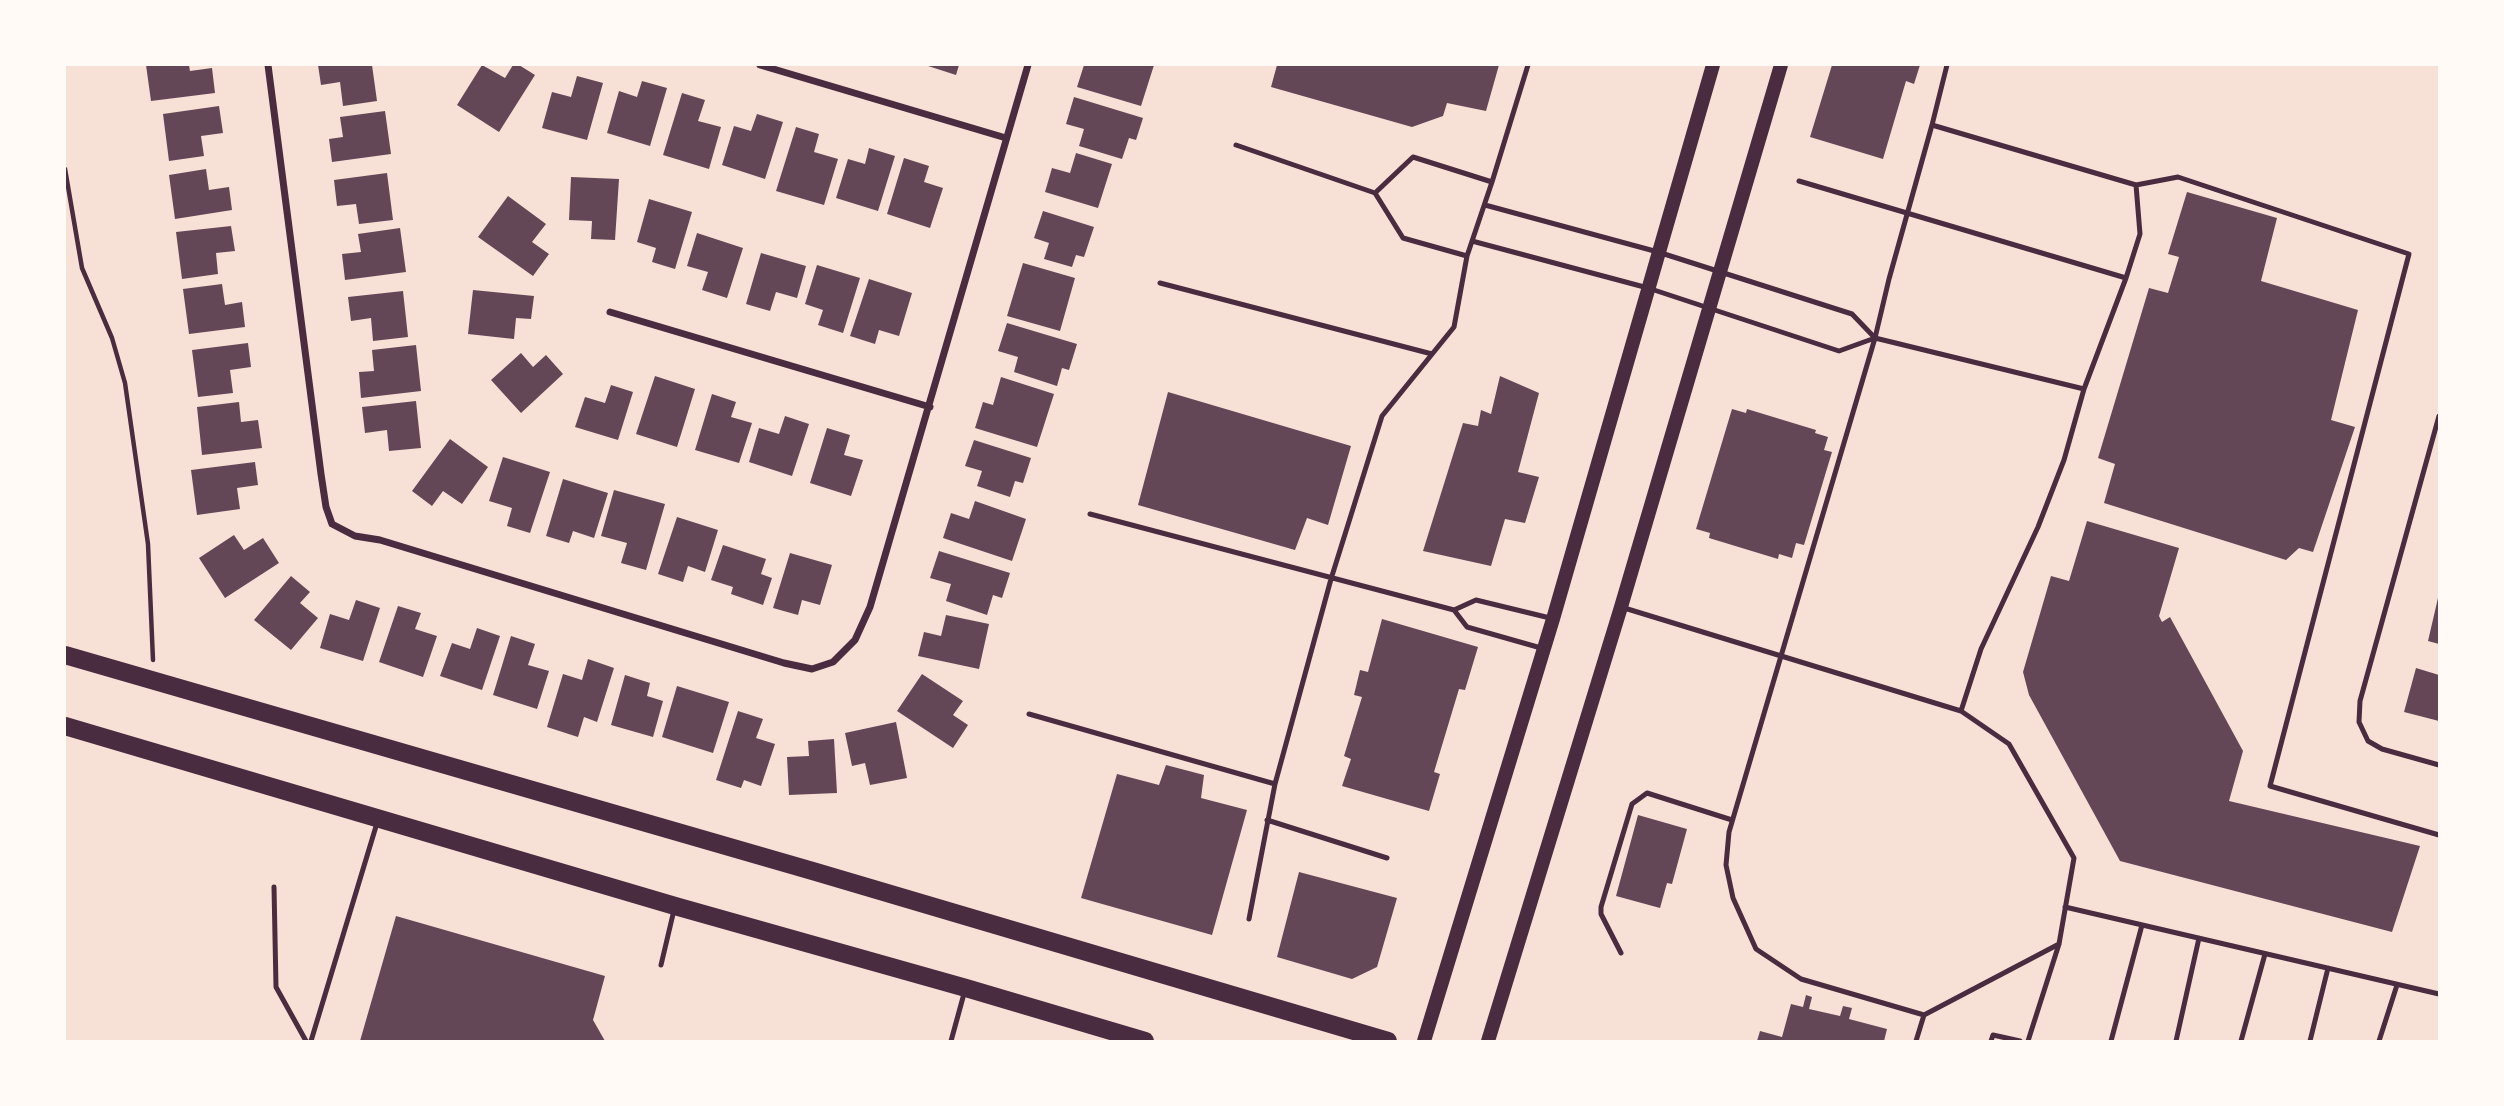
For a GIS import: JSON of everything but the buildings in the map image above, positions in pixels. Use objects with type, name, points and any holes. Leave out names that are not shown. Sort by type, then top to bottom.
[{"type":"main road","points":[[1424,1041],[1553,619],[1713,65]]},
{"type":"main road","points":[[1488,1041],[1621,607],[1781,65]]},
{"type":"main road","points":[[65,655],[1388,1041]]},
{"type":"main road","points":[[65,726],[1145,1041]]},
{"type":"street","points":[[268,65],[326,507],[332,524],[355,536],[380,540],[784,663],[812,669],[834,662],[855,640],[870,607],[1028,65]]},
{"type":"street","points":[[760,65],[1006,138]]},
{"type":"street","points":[[610,312],[930,407]]},
{"type":"lane","points":[[1249,919],[1275,784],[1331,579],[1382,416],[1454,327],[1467,256],[1528,65]]},
{"type":"lane","points":[[1947,65],[1875,338],[1728,832],[1726,865],[1733,898],[1756,948],[1801,979],[1924,1015],[2059,944]]},
{"type":"lane","points":[[1931,125],[2136,185],[2178,177],[2409,254],[2270,786],[2439,835]]},
{"type":"lane","points":[[1236,145],[1375,193],[1403,238],[1467,256]]},
{"type":"lane","points":[[1375,193],[1413,157],[1492,182]]},
{"type":"lane","points":[[1799,181],[2126,278]]},
{"type":"lane","points":[[1961,711],[1981,649],[2038,527],[2064,460],[2084,389],[2126,278],[2140,234],[2136,185]]},
{"type":"lane","points":[[1485,205],[1658,253],[1852,314],[1875,338],[2084,389]]},
{"type":"lane","points":[[1472,241],[1648,288],[1839,351],[1875,338]]},
{"type":"lane","points":[[1160,282],[1432,354]]},
{"type":"lane","points":[[2439,416],[2437,435],[2360,701],[2358,722],[2368,741],[2382,749],[2439,765]]},
{"type":"lane","points":[[1090,514],[1454,610],[1467,627],[1544,649]]},
{"type":"lane","points":[[1454,610],[1476,600],[1553,619]]},
{"type":"lane","points":[[1621,607],[1961,711],[2008,744],[2074,858],[2059,944],[2028,1041]]},
{"type":"lane","points":[[1029,714],[1275,784]]},
{"type":"lane","points":[[1621,953],[1601,914],[1601,907],[1632,804],[1647,793],[1732,820]]},
{"type":"lane","points":[[308,1041],[378,818]]},
{"type":"lane","points":[[1267,820],[1387,858]]},
{"type":"lane","points":[[274,887],[276,987],[308,1041]]},
{"type":"lane","points":[[661,965],[675,906]]},
{"type":"lane","points":[[2065,907],[2439,994]]},
{"type":"lane","points":[[2110,1041],[2142,925]]},
{"type":"lane","points":[[2176,1041],[2199,939]]},
{"type":"lane","points":[[2241,1041],[2264,954]]},
{"type":"lane","points":[[2310,1041],[2328,968]]},
{"type":"lane","points":[[2379,1041],[2397,985]]},
{"type":"lane","points":[[951,1041],[966,988]]},
{"type":"lane","points":[[1916,1041],[1924,1015]]},
{"type":"lane","points":[[1991,1041],[1993,1035],[2020,1041]]},
{"type":"path","points":[[65,169],[82,268],[112,338],[125,383],[148,544],[154,680]]}]
